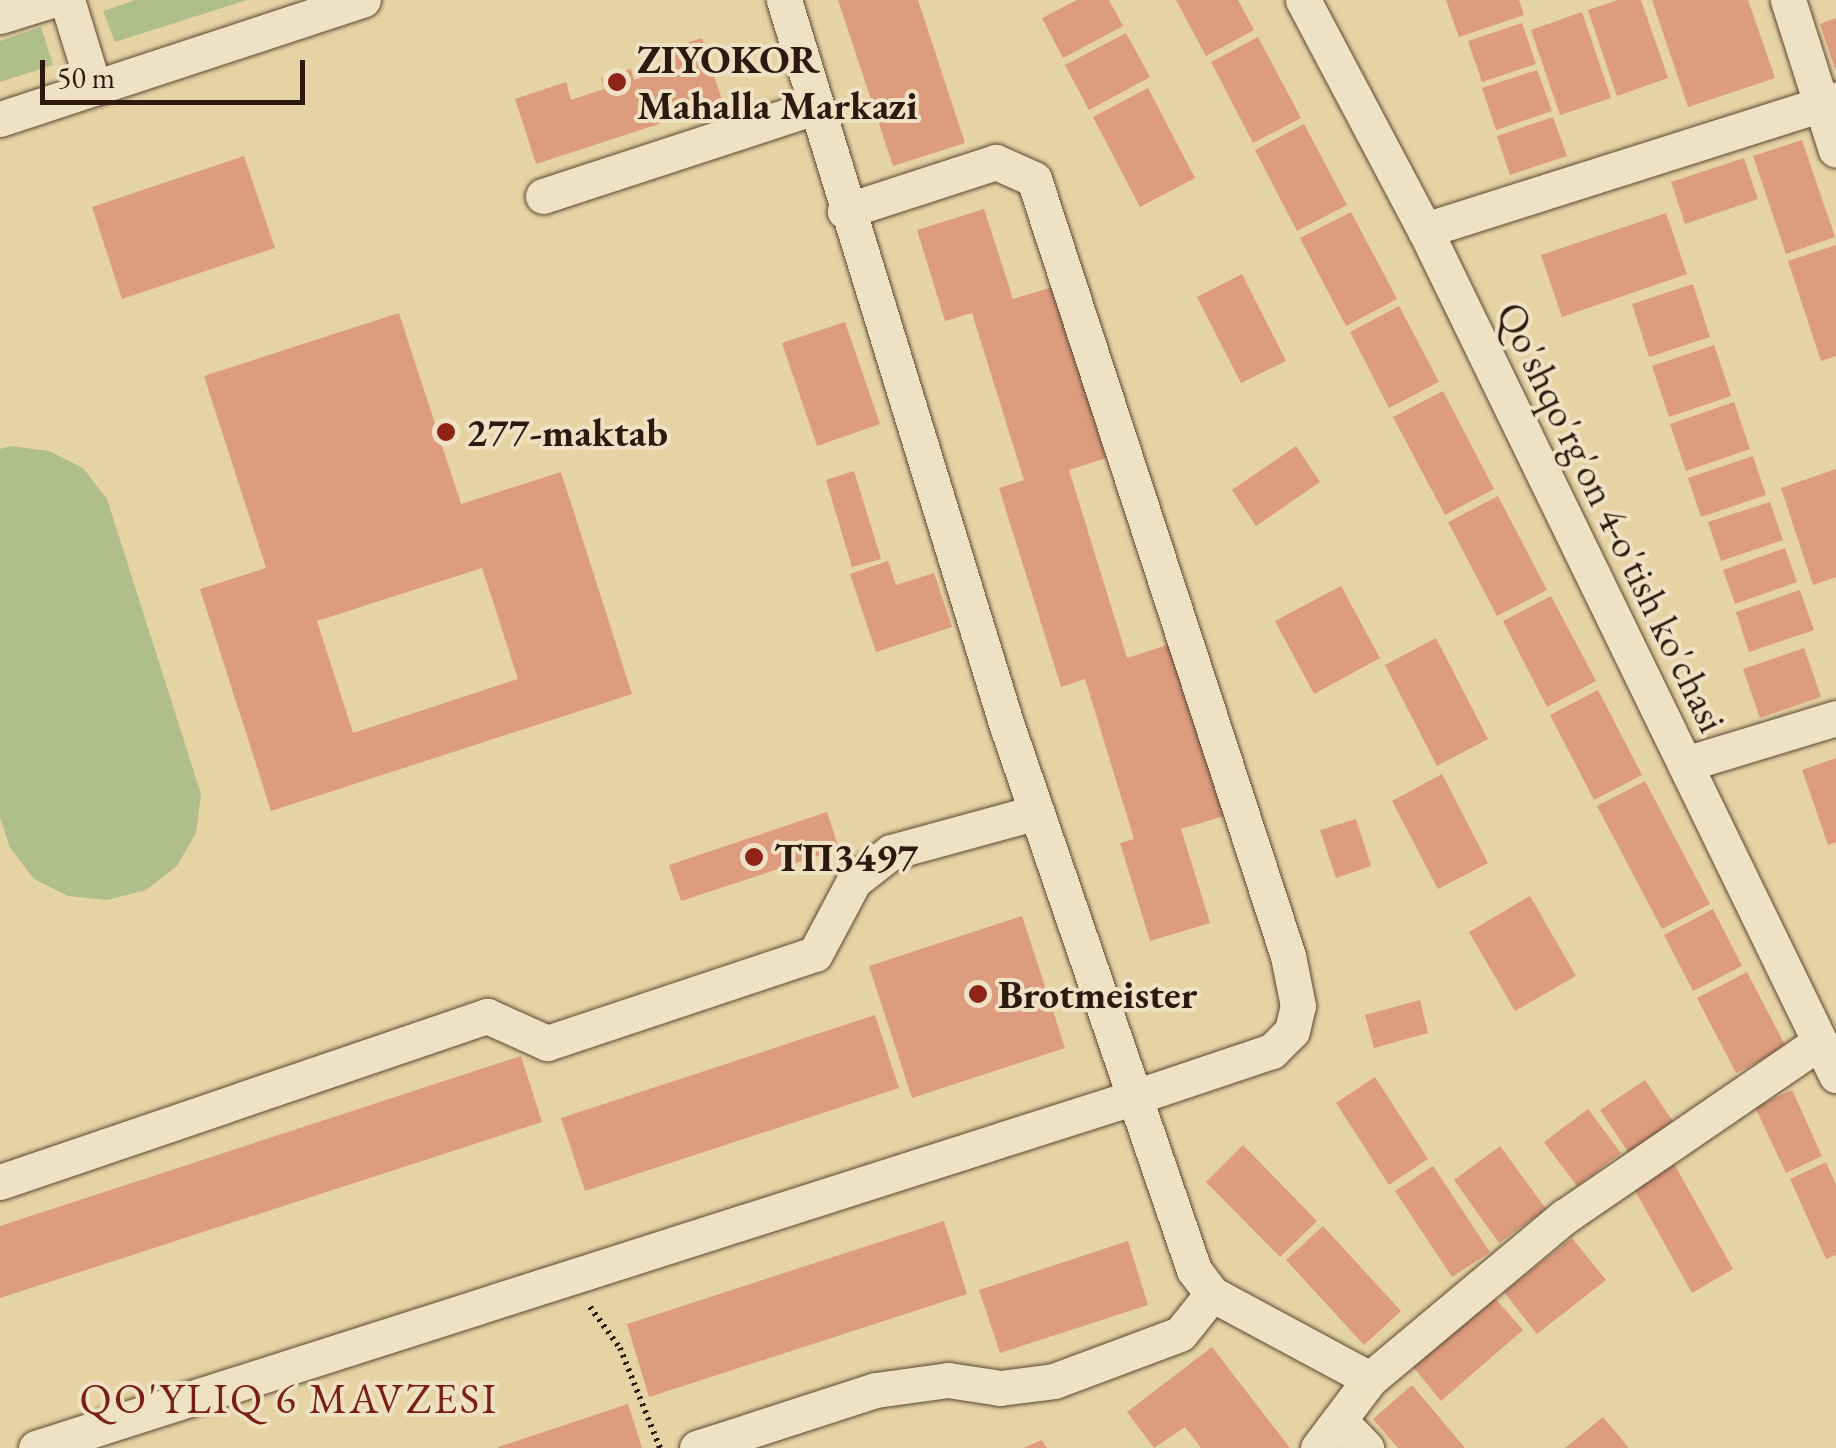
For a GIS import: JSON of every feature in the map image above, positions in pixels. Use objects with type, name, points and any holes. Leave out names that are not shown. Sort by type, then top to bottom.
[{"type":"street","points":[[0,16],[52,0]]},
{"type":"street","points":[[67,0],[94,88]]},
{"type":"street","points":[[0,118],[363,0]]},
{"type":"street","points":[[784,0],[845,210],[1037,812],[1194,1270],[1212,1294],[1370,1378]]},
{"type":"street","name":"Qo'shqo'rg'on 4-o'tish ko'chasi","points":[[1303,0],[1425,230],[1836,1074]]},
{"type":"street","points":[[1788,0],[1829,102],[1836,150]]},
{"type":"street","points":[[1425,230],[1829,102]]},
{"type":"street","points":[[542,196],[815,107]]},
{"type":"street","points":[[36,1448],[1132,1098],[1283,1043],[1298,1006],[1288,956],[1034,179],[996,162],[845,210]]},
{"type":"street","points":[[1684,764],[1836,718]]},
{"type":"street","points":[[0,1182],[486,1016],[547,1043],[815,954],[854,881],[891,852],[1037,812]]},
{"type":"street","points":[[1342,1440],[1370,1378],[1564,1217],[1820,1042]]},
{"type":"street","points":[[697,1448],[876,1390],[948,1380],[1000,1388],[1054,1382],[1180,1334],[1212,1294]]},
{"type":"path","points":[[569,1279],[620,1348],[660,1448]]},
{"type":"green space","points":[[135,0],[247,0],[115,42],[103,11]]},
{"type":"green space","points":[[41,27],[53,65],[0,82],[0,41]]},
{"type":"green space","points":[[10,446],[49,451],[83,468],[107,499],[201,794],[196,833],[177,866],[146,890],[107,900],[68,896],[34,879],[10,848],[0,817],[0,449]]},
{"type":"building","points":[[838,0],[918,0],[965,143],[893,166]]},
{"type":"building","points":[[1077,0],[1109,0],[1123,26],[1063,58],[1042,18]]},
{"type":"building","points":[[1176,0],[1238,0],[1254,30],[1206,56]]},
{"type":"building","points":[[1446,0],[1519,0],[1524,15],[1459,37]]},
{"type":"building","points":[[1618,0],[1641,0],[1668,78],[1617,96],[1588,10]]},
{"type":"building","points":[[1652,0],[1748,0],[1775,78],[1688,107]]},
{"type":"building","points":[[1582,12],[1611,98],[1560,115],[1531,30]]},
{"type":"building","points":[[1836,18],[1836,69],[1835,69],[1820,24]]},
{"type":"building","points":[[1522,23],[1536,64],[1482,82],[1468,41]]},
{"type":"building","points":[[1126,33],[1150,77],[1089,110],[1065,65]]},
{"type":"building","points":[[1258,37],[1301,118],[1253,143],[1211,62]]},
{"type":"building","points":[[702,38],[723,103],[536,164],[515,99],[566,82],[571,100],[604,89],[601,78],[631,69],[634,80],[673,67],[667,49]]},
{"type":"building","points":[[1537,70],[1552,111],[1496,130],[1482,88]]},
{"type":"building","points":[[1148,88],[1195,178],[1140,207],[1093,117]]},
{"type":"building","points":[[1553,117],[1567,156],[1510,175],[1497,136]]},
{"type":"building","points":[[1304,124],[1347,205],[1297,231],[1255,150]]},
{"type":"building","points":[[1802,140],[1835,237],[1786,254],[1753,156]]},
{"type":"building","points":[[244,156],[275,248],[122,299],[92,207]]},
{"type":"building","points":[[1744,158],[1758,199],[1685,224],[1671,182]]},
{"type":"building","points":[[984,209],[1013,299],[1053,287],[1106,458],[1069,470],[1127,658],[1170,644],[1224,816],[1181,829],[1210,923],[1150,941],[1120,843],[1134,839],[1085,679],[1061,687],[999,488],[1024,480],[972,313],[945,321],[917,230]]},
{"type":"building","points":[[1351,212],[1397,299],[1346,326],[1300,238]]},
{"type":"building","points":[[1666,213],[1687,274],[1562,317],[1541,255]]},
{"type":"building","points":[[1836,245],[1836,356],[1821,361],[1788,261]]},
{"type":"building","points":[[1242,274],[1286,361],[1241,383],[1197,297]]},
{"type":"building","points":[[1693,284],[1710,337],[1649,357],[1632,304]]},
{"type":"building","points":[[1399,306],[1439,382],[1389,408],[1350,332]]},
{"type":"building","points":[[399,313],[461,504],[561,472],[632,694],[271,811],[200,589],[266,568],[204,376]],"holes":[[[482,568],[518,679],[353,733],[317,621]]]},
{"type":"building","points":[[845,322],[880,424],[817,446],[782,343]]},
{"type":"building","points":[[1714,345],[1731,396],[1669,417],[1652,366]]},
{"type":"building","points":[[1443,391],[1494,489],[1445,515],[1393,417]]},
{"type":"building","points":[[1734,402],[1750,449],[1686,471],[1670,424]]},
{"type":"building","points":[[1296,446],[1320,482],[1256,526],[1232,490]]},
{"type":"building","points":[[1753,456],[1766,495],[1701,517],[1688,478]]},
{"type":"building","points":[[1836,469],[1836,577],[1813,585],[1781,488]]},
{"type":"building","points":[[854,471],[881,559],[852,567],[826,480]]},
{"type":"building","points":[[1498,496],[1547,590],[1497,616],[1448,522]]},
{"type":"building","points":[[1770,502],[1783,540],[1721,561],[1708,522]]},
{"type":"building","points":[[1785,548],[1797,582],[1735,604],[1723,570]]},
{"type":"building","points":[[888,561],[896,585],[934,573],[952,627],[876,652],[850,574]]},
{"type":"building","points":[[1341,586],[1380,658],[1314,694],[1275,621]]},
{"type":"building","points":[[1800,590],[1814,630],[1749,652],[1736,612]]},
{"type":"building","points":[[1551,596],[1596,681],[1547,707],[1503,621]]},
{"type":"building","points":[[1436,638],[1488,739],[1437,766],[1385,665]]},
{"type":"building","points":[[1804,648],[1821,697],[1760,718],[1743,669]]},
{"type":"building","points":[[1598,690],[1642,775],[1594,800],[1550,715]]},
{"type":"building","points":[[1836,758],[1836,842],[1828,845],[1802,770]]},
{"type":"building","points":[[1442,774],[1488,863],[1438,889],[1392,801]]},
{"type":"building","points":[[1645,781],[1710,904],[1662,929],[1597,806]]},
{"type":"building","name":"ТП3497","points":[[827,812],[839,849],[681,901],[669,865]]},
{"type":"building","points":[[1356,819],[1371,866],[1336,878],[1320,830]]},
{"type":"building","points":[[1530,896],[1576,976],[1515,1011],[1469,932]]},
{"type":"building","points":[[1713,909],[1742,966],[1693,991],[1664,935]]},
{"type":"building","points":[[1022,916],[1065,1048],[912,1098],[869,966]]},
{"type":"building","points":[[1747,972],[1786,1047],[1736,1073],[1697,998]]},
{"type":"building","points":[[1420,1000],[1428,1033],[1374,1048],[1365,1015]]},
{"type":"building","points":[[875,1015],[899,1088],[585,1191],[561,1118]]},
{"type":"building","points":[[521,1056],[542,1122],[0,1298],[0,1226]]},
{"type":"building","points":[[1375,1077],[1428,1159],[1389,1185],[1336,1103]]},
{"type":"building","points":[[1645,1080],[1674,1123],[1629,1153],[1600,1110]]},
{"type":"building","points":[[1792,1090],[1822,1156],[1786,1173],[1755,1107]]},
{"type":"building","points":[[1588,1109],[1621,1153],[1577,1186],[1544,1142]]},
{"type":"building","points":[[1243,1145],[1317,1221],[1280,1257],[1206,1182]]},
{"type":"building","points":[[1500,1146],[1546,1209],[1499,1243],[1454,1180]]},
{"type":"building","points":[[1673,1162],[1733,1269],[1692,1293],[1632,1185]]},
{"type":"building","points":[[1826,1162],[1836,1185],[1836,1255],[1826,1259],[1790,1179]]},
{"type":"building","points":[[1433,1166],[1490,1252],[1452,1277],[1395,1191]]},
{"type":"building","points":[[944,1221],[967,1294],[649,1397],[627,1324]]},
{"type":"building","points":[[1323,1226],[1401,1311],[1364,1345],[1286,1260]]},
{"type":"building","points":[[1572,1238],[1606,1280],[1537,1334],[1504,1292]]},
{"type":"building","points":[[1128,1241],[1148,1305],[1000,1353],[979,1290]]},
{"type":"building","points":[[1494,1297],[1523,1330],[1441,1401],[1413,1367]]},
{"type":"building","points":[[1212,1347],[1290,1448],[1201,1448],[1185,1427],[1154,1448],[1127,1412]]},
{"type":"building","points":[[1412,1385],[1465,1448],[1398,1448],[1373,1419]]},
{"type":"building","points":[[628,1404],[642,1448],[498,1448],[498,1447]]},
{"type":"building","points":[[1603,1417],[1629,1448],[1565,1448]]},
{"type":"building","points":[[1042,1440],[1047,1448],[1023,1448]]},
{"type":"place","name":"ZIYOKOR Mahalla Markazi","points":[[617,82]]},
{"type":"place","name":"277-maktab","points":[[446,432]]},
{"type":"place","name":"ТП3497","points":[[754,857]]},
{"type":"place","name":"Brotmeister","points":[[978,994]]},
{"type":"district","name":"QO'YLIQ 6 MAVZESI","points":[[289,1399]]}]
